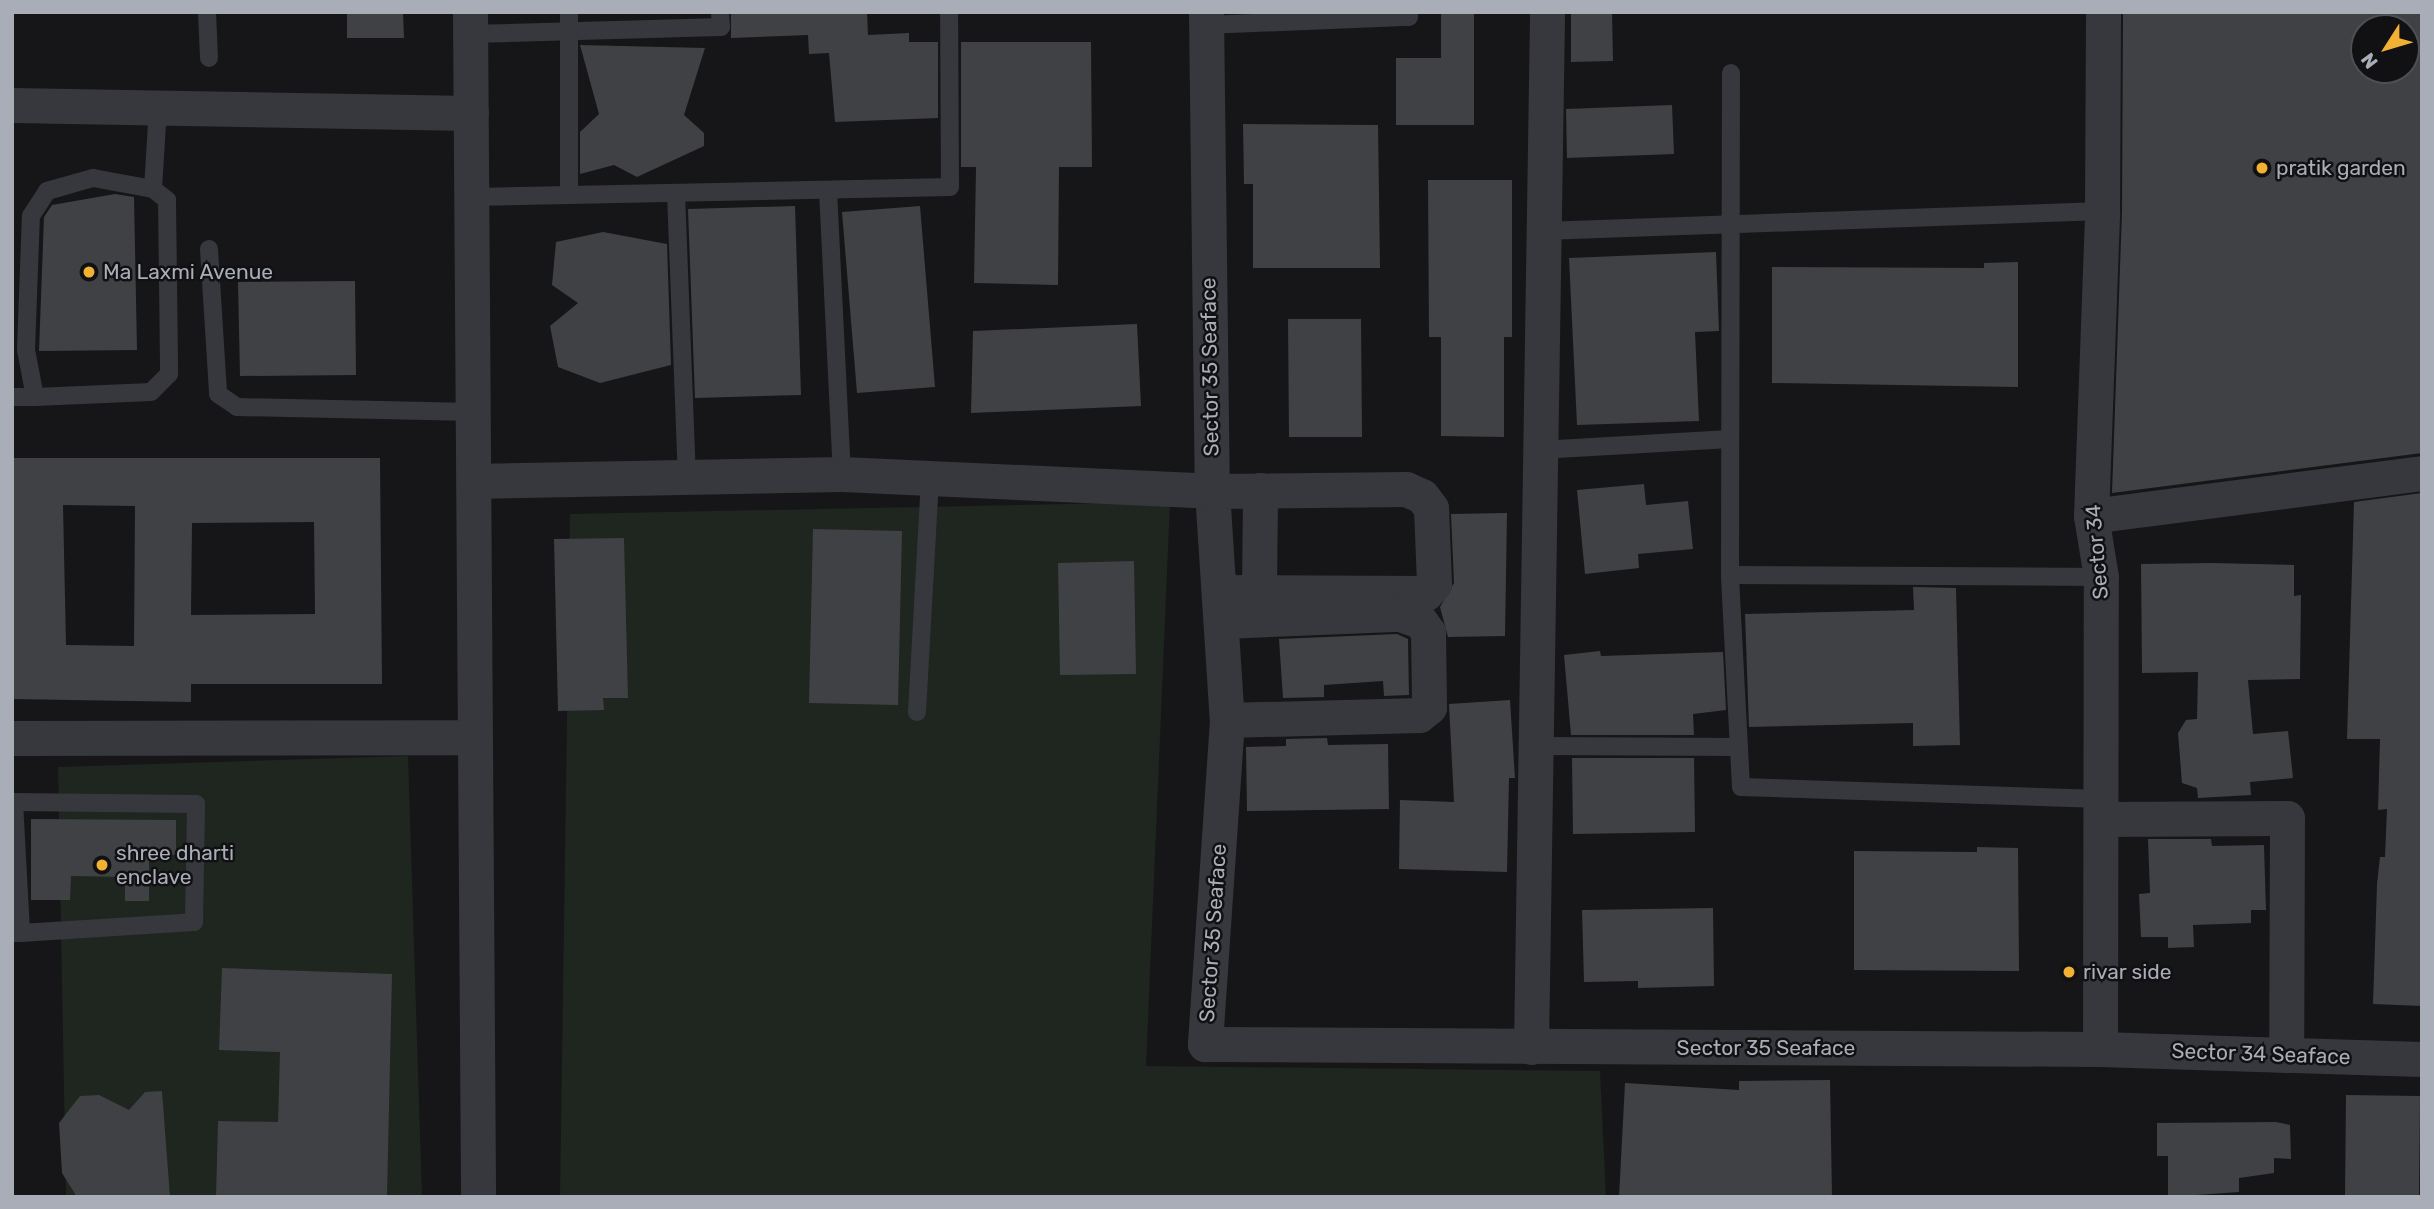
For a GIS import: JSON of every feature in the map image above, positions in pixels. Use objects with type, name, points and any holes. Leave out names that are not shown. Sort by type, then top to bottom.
[{"type":"street","points":[[1531,1047],[1547,12]]},
{"type":"street","name":"Sector 34","points":[[2100,1049],[2101,577],[2091,516],[2102,211],[2103,12]]},
{"type":"street","name":"Sector 35 Seaface","points":[[1206,18],[1212,491],[1227,720],[1205,1044],[2100,1049]]},
{"type":"street","points":[[470,23],[478,1197]]},
{"type":"street","points":[[12,105],[471,113]]},
{"type":"street","points":[[2091,516],[2422,472]]},
{"type":"street","points":[[474,481],[842,474],[1212,491],[1406,488],[1422,496],[1432,508],[1434,584],[1426,593],[1259,591],[1221,607]]},
{"type":"street","points":[[1259,591],[1260,490]]},
{"type":"street","points":[[1221,607],[1400,614],[1420,621],[1428,632],[1429,706],[1419,716],[1227,720]]},
{"type":"street","points":[[12,737],[475,737]]},
{"type":"street","points":[[2101,809],[2287,818],[2286,1055]]},
{"type":"street","name":"Sector 34 Seaface","points":[[2100,1049],[2422,1059]]},
{"type":"lane","points":[[207,12],[209,58]]},
{"type":"lane","points":[[569,12],[569,195]]},
{"type":"lane","points":[[470,23],[570,31],[721,27],[720,12]]},
{"type":"lane","points":[[472,197],[950,187],[949,12]]},
{"type":"lane","points":[[1206,18],[1409,17],[1409,12]]},
{"type":"lane","points":[[1731,73],[1730,575],[1741,787],[2101,809]]},
{"type":"lane","points":[[153,189],[158,108]]},
{"type":"lane","points":[[12,397],[35,397],[151,391],[169,374],[167,200],[153,189],[93,178],[47,191],[31,216],[26,350],[35,397]]},
{"type":"lane","points":[[828,190],[842,474]]},
{"type":"lane","points":[[676,193],[687,476]]},
{"type":"lane","points":[[1544,231],[2102,211]]},
{"type":"lane","points":[[209,249],[218,394],[237,407],[474,412]]},
{"type":"lane","points":[[1540,450],[1730,439]]},
{"type":"lane","points":[[918,712],[930,480]]},
{"type":"lane","points":[[1730,575],[2101,577]]},
{"type":"lane","points":[[1536,746],[1739,747]]},
{"type":"lane","points":[[14,802],[196,804],[194,922],[17,933],[14,802]]},
{"type":"shaded area","points":[[1170,502],[1146,1066],[1600,1071],[1606,1197],[560,1197],[570,514]]},
{"type":"shaded area","points":[[408,756],[422,1197],[66,1197],[58,767]]},
{"type":"building","points":[[347,12],[403,12],[404,38],[347,38]]},
{"type":"building","points":[[731,12],[867,12],[868,35],[909,33],[909,42],[938,42],[938,118],[835,122],[829,53],[809,54],[808,35],[731,38]]},
{"type":"building","points":[[1441,12],[1474,12],[1474,125],[1396,125],[1396,58],[1441,58]]},
{"type":"building","points":[[1571,12],[1612,12],[1613,61],[1571,62]]},
{"type":"building","name":"pratik garden","points":[[2123,12],[2422,12],[2422,453],[2112,493],[2122,212]]},
{"type":"building","points":[[961,42],[1091,42],[1092,167],[1059,167],[1058,285],[974,283],[976,167],[961,167]]},
{"type":"building","points":[[580,45],[705,48],[684,115],[704,133],[704,146],[637,177],[614,165],[580,174],[580,132],[599,114]]},
{"type":"building","points":[[1672,105],[1674,154],[1567,158],[1566,109]]},
{"type":"building","points":[[1243,124],[1378,125],[1380,268],[1253,268],[1253,184],[1244,184]]},
{"type":"building","points":[[1428,180],[1512,180],[1512,337],[1504,337],[1504,437],[1441,436],[1441,337],[1429,337]]},
{"type":"building","name":"Ma Laxmi Avenue","points":[[115,194],[134,197],[137,350],[39,351],[44,217],[52,205]]},
{"type":"building","points":[[795,206],[801,395],[695,398],[688,209]]},
{"type":"building","points":[[920,206],[935,387],[857,393],[842,212]]},
{"type":"building","points":[[603,232],[667,244],[671,365],[600,383],[558,367],[550,326],[578,303],[552,285],[556,242]]},
{"type":"building","points":[[1716,252],[1719,331],[1695,332],[1699,421],[1577,425],[1569,258]]},
{"type":"building","points":[[2018,262],[2018,387],[1772,383],[1772,267],[1984,268],[1984,263]]},
{"type":"building","points":[[355,281],[356,375],[240,376],[238,282]]},
{"type":"building","points":[[1288,319],[1361,319],[1362,437],[1289,437]]},
{"type":"building","points":[[1137,324],[1141,406],[971,413],[973,331]]},
{"type":"building","points":[[12,458],[380,458],[382,684],[191,684],[191,702],[12,699]],"holes":[[[63,505],[135,506],[134,646],[66,645]],[[314,522],[315,614],[191,615],[192,523]]]},
{"type":"building","points":[[1644,484],[1646,505],[1688,501],[1693,549],[1638,554],[1639,568],[1585,574],[1577,490]]},
{"type":"building","points":[[2422,493],[2422,1006],[2373,1004],[2377,884],[2380,857],[2385,857],[2387,809],[2378,810],[2380,739],[2347,739],[2354,502]]},
{"type":"building","points":[[1507,513],[1505,636],[1448,637],[1440,607],[1454,583],[1451,514]]},
{"type":"building","points":[[813,529],[902,531],[898,705],[809,703]]},
{"type":"building","points":[[624,538],[628,698],[603,698],[604,710],[558,711],[554,539]]},
{"type":"building","points":[[1134,561],[1136,674],[1060,675],[1058,563]]},
{"type":"building","points":[[2141,564],[2294,565],[2294,596],[2301,595],[2300,679],[2248,680],[2253,734],[2288,731],[2293,778],[2250,782],[2251,795],[2198,798],[2197,788],[2182,783],[2178,733],[2186,720],[2197,719],[2198,672],[2142,673]]},
{"type":"building","points":[[1913,587],[1956,588],[1960,745],[1913,746],[1913,723],[1749,727],[1745,614],[1914,610]]},
{"type":"building","points":[[1397,634],[1408,639],[1409,695],[1384,696],[1383,681],[1324,685],[1324,697],[1283,698],[1279,639]]},
{"type":"building","points":[[1600,651],[1601,656],[1723,652],[1726,710],[1693,714],[1694,735],[1571,735],[1564,655]]},
{"type":"building","points":[[1510,700],[1515,778],[1509,778],[1507,872],[1399,869],[1400,800],[1454,802],[1449,704]]},
{"type":"building","points":[[1327,738],[1328,745],[1388,744],[1389,809],[1247,811],[1246,747],[1286,746],[1286,739]]},
{"type":"building","points":[[1572,758],[1694,758],[1695,832],[1573,834]]},
{"type":"building","name":"shree dharti enclave","points":[[31,819],[176,820],[176,855],[149,855],[149,901],[125,901],[125,877],[71,876],[70,900],[31,900]]},
{"type":"building","points":[[2148,839],[2211,839],[2212,846],[2264,845],[2266,910],[2251,910],[2251,923],[2193,925],[2194,947],[2168,948],[2168,937],[2141,937],[2139,894],[2150,893]]},
{"type":"building","points":[[1977,847],[2018,848],[2019,971],[1854,970],[1854,851],[1977,852]]},
{"type":"building","points":[[1713,908],[1714,986],[1638,988],[1638,981],[1584,982],[1582,910]]},
{"type":"building","points":[[222,968],[392,974],[387,1197],[216,1197],[218,1121],[278,1122],[280,1052],[219,1050]]},
{"type":"building","points":[[1830,1080],[1832,1197],[1619,1197],[1625,1083],[1739,1090],[1739,1081]]},
{"type":"building","points":[[162,1091],[170,1197],[77,1197],[62,1173],[59,1123],[80,1096],[99,1095],[129,1110],[145,1092]]},
{"type":"building","points":[[2346,1095],[2420,1096],[2419,1197],[2345,1197]]},
{"type":"building","points":[[2276,1122],[2290,1125],[2291,1159],[2274,1158],[2274,1173],[2239,1178],[2239,1192],[2168,1197],[2168,1156],[2157,1156],[2157,1123]]},
{"type":"place","name":"pratik garden","points":[[2262,168]]},
{"type":"place","name":"Ma Laxmi Avenue","points":[[89,272]]},
{"type":"place","name":"shree dharti enclave","points":[[102,865]]},
{"type":"place","name":"rivar side","points":[[2069,972]]}]
